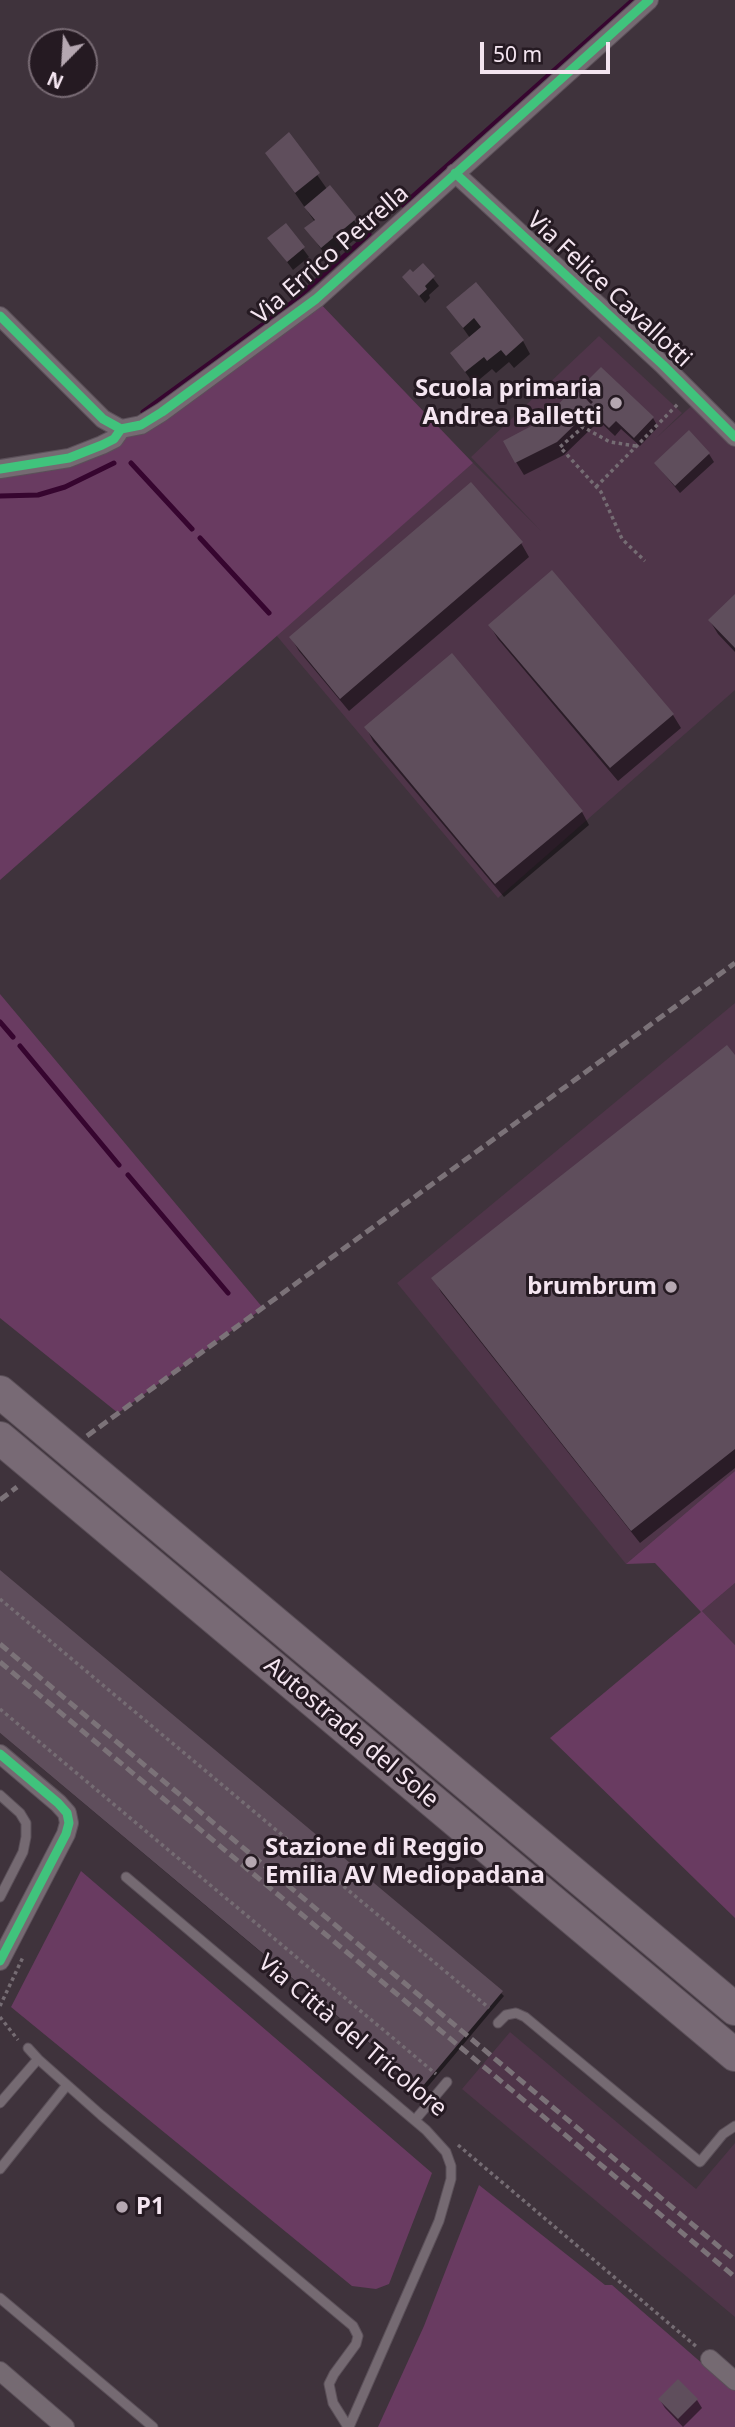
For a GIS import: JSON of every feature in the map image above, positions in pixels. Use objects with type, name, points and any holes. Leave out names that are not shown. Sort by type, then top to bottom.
[{"type":"highway","name":"Autostrada del Sole","points":[[0,1392],[735,2009]]},
{"type":"highway","name":"Autostrada del Sole","points":[[0,1438],[735,2055]]},
{"type":"street","name":"Via Errico Petrella","points":[[0,469],[69,458],[102,445],[114,439],[121,429],[141,425],[162,412],[304,309],[649,0]]},
{"type":"street","name":"Via Felice Cavallotti","points":[[455,173],[735,437]]},
{"type":"street","points":[[0,316],[103,419],[121,429]]},
{"type":"street","points":[[0,1754],[58,1803],[66,1813],[69,1823],[0,1961]]},
{"type":"street","points":[[710,2359],[735,2381]]},
{"type":"street","points":[[0,2371],[65,2427]]},
{"type":"lane","points":[[0,1795],[20,1813],[26,1823],[26,1837],[23,1852],[0,1898]]},
{"type":"lane","name":"Via Città del Tricolore","points":[[126,1877],[415,2120],[446,2152],[451,2166],[449,2192],[428,2252],[349,2427]]},
{"type":"lane","points":[[498,2023],[506,2015],[516,2013],[525,2017],[700,2162],[723,2134],[735,2126]]},
{"type":"lane","points":[[28,2048],[67,2085],[353,2326],[358,2336],[356,2344],[329,2384],[332,2403],[349,2427]]},
{"type":"lane","points":[[0,2103],[38,2059]]},
{"type":"lane","points":[[415,2120],[447,2082]]},
{"type":"lane","points":[[0,2169],[67,2085]]},
{"type":"lane","points":[[0,2298],[153,2427]]},
{"type":"path","points":[[596,487],[689,391]]},
{"type":"path","points":[[636,446],[610,442],[583,427],[560,447],[601,492],[622,539],[645,561]]},
{"type":"path","points":[[0,1599],[489,2008]]},
{"type":"path","points":[[0,1709],[435,2073]]},
{"type":"path","points":[[0,2017],[17,2038]]},
{"type":"path","points":[[449,2137],[710,2359]]},
{"type":"shaded area","points":[[316,299],[473,463],[0,880],[0,469],[90,450]]},
{"type":"shaded area","points":[[599,336],[682,413],[655,439],[698,400],[735,437],[735,690],[498,898],[276,635],[473,463],[541,531],[471,457]]},
{"type":"shaded area","points":[[0,994],[263,1308],[118,1413],[0,1318]]},
{"type":"shaded area","points":[[735,1003],[735,1471],[626,1564],[397,1283]]},
{"type":"shaded area","points":[[735,1471],[735,1583],[702,1611],[735,1645],[735,1918],[550,1738],[701,1612],[655,1563],[626,1564]]},
{"type":"shaded area","points":[[735,1583],[735,1645],[702,1611]]},
{"type":"shaded area","points":[[81,1871],[432,2173],[389,2284],[376,2289],[352,2286],[11,2007]]},
{"type":"shaded area","points":[[510,2032],[696,2189],[735,2143],[735,2317],[462,2089]]},
{"type":"shaded area","points":[[479,2185],[605,2285],[612,2285],[727,2385],[735,2386],[735,2427],[378,2427],[424,2326]]},
{"type":"building","points":[[289,132],[320,173],[295,193],[265,153]]},
{"type":"building","points":[[330,185],[357,218],[321,248],[304,228],[315,220],[304,207]]},
{"type":"building","points":[[286,223],[305,247],[287,262],[267,238]]},
{"type":"building","points":[[423,263],[435,276],[419,296],[402,277],[410,269],[413,272]]},
{"type":"building","points":[[476,282],[524,340],[506,356],[501,350],[487,361],[484,357],[465,372],[450,353],[481,327],[474,318],[463,328],[446,307]]},
{"type":"building","points":[[601,367],[654,417],[634,438],[616,421],[609,428],[590,410],[557,442],[515,463],[503,441],[537,423],[539,427],[546,426],[552,419],[548,415],[574,388],[591,404],[593,402],[579,389]]},
{"type":"building","points":[[689,430],[710,453],[675,486],[654,463]]},
{"type":"building","points":[[471,482],[523,542],[340,699],[289,637]]},
{"type":"building","points":[[552,570],[674,714],[610,768],[488,625]]},
{"type":"building","points":[[735,594],[735,648],[708,620]]},
{"type":"building","points":[[452,653],[583,811],[495,884],[364,727]]},
{"type":"building","points":[[727,1045],[735,1055],[735,1449],[631,1531],[431,1278]]},
{"type":"building","name":"Stazione di Reggio Emilia AV Mediopadana","points":[[0,1570],[503,1991],[422,2087],[0,1733]]},
{"type":"building","points":[[678,2379],[698,2399],[678,2419],[658,2399]]},
{"type":"waterway","points":[[403,205],[633,0]]},
{"type":"waterway","points":[[143,412],[287,307],[369,234]]},
{"type":"waterway","points":[[0,496],[38,495],[65,487],[114,463]]},
{"type":"waterway","points":[[131,463],[192,529]]},
{"type":"waterway","points":[[200,538],[269,613]]},
{"type":"waterway","points":[[0,1022],[13,1037]]},
{"type":"waterway","points":[[20,1046],[119,1165]]},
{"type":"waterway","points":[[128,1175],[228,1293]]},
{"type":"railway","points":[[87,1436],[735,963]]},
{"type":"railway","points":[[0,1500],[17,1487]]},
{"type":"railway","points":[[0,1644],[735,2260]]},
{"type":"railway","points":[[0,1662],[735,2277]]},
{"type":"cycle path","points":[[0,316],[103,419],[121,429],[141,425],[316,299],[649,0]]},
{"type":"cycle path","points":[[455,173],[663,365],[735,437]]},
{"type":"cycle path","points":[[0,469],[69,458],[114,439],[121,429]]},
{"type":"cycle path","points":[[0,1754],[58,1803],[67,1813],[69,1823],[66,1834],[0,1961]]},
{"type":"place","name":"Scuola primaria Andrea Balletti","points":[[616,403]]},
{"type":"place","name":"brumbrum","points":[[671,1287]]},
{"type":"place","name":"Stazione di Reggio Emilia AV Mediopadana","points":[[251,1862]]},
{"type":"place","name":"P1","points":[[122,2207]]}]
